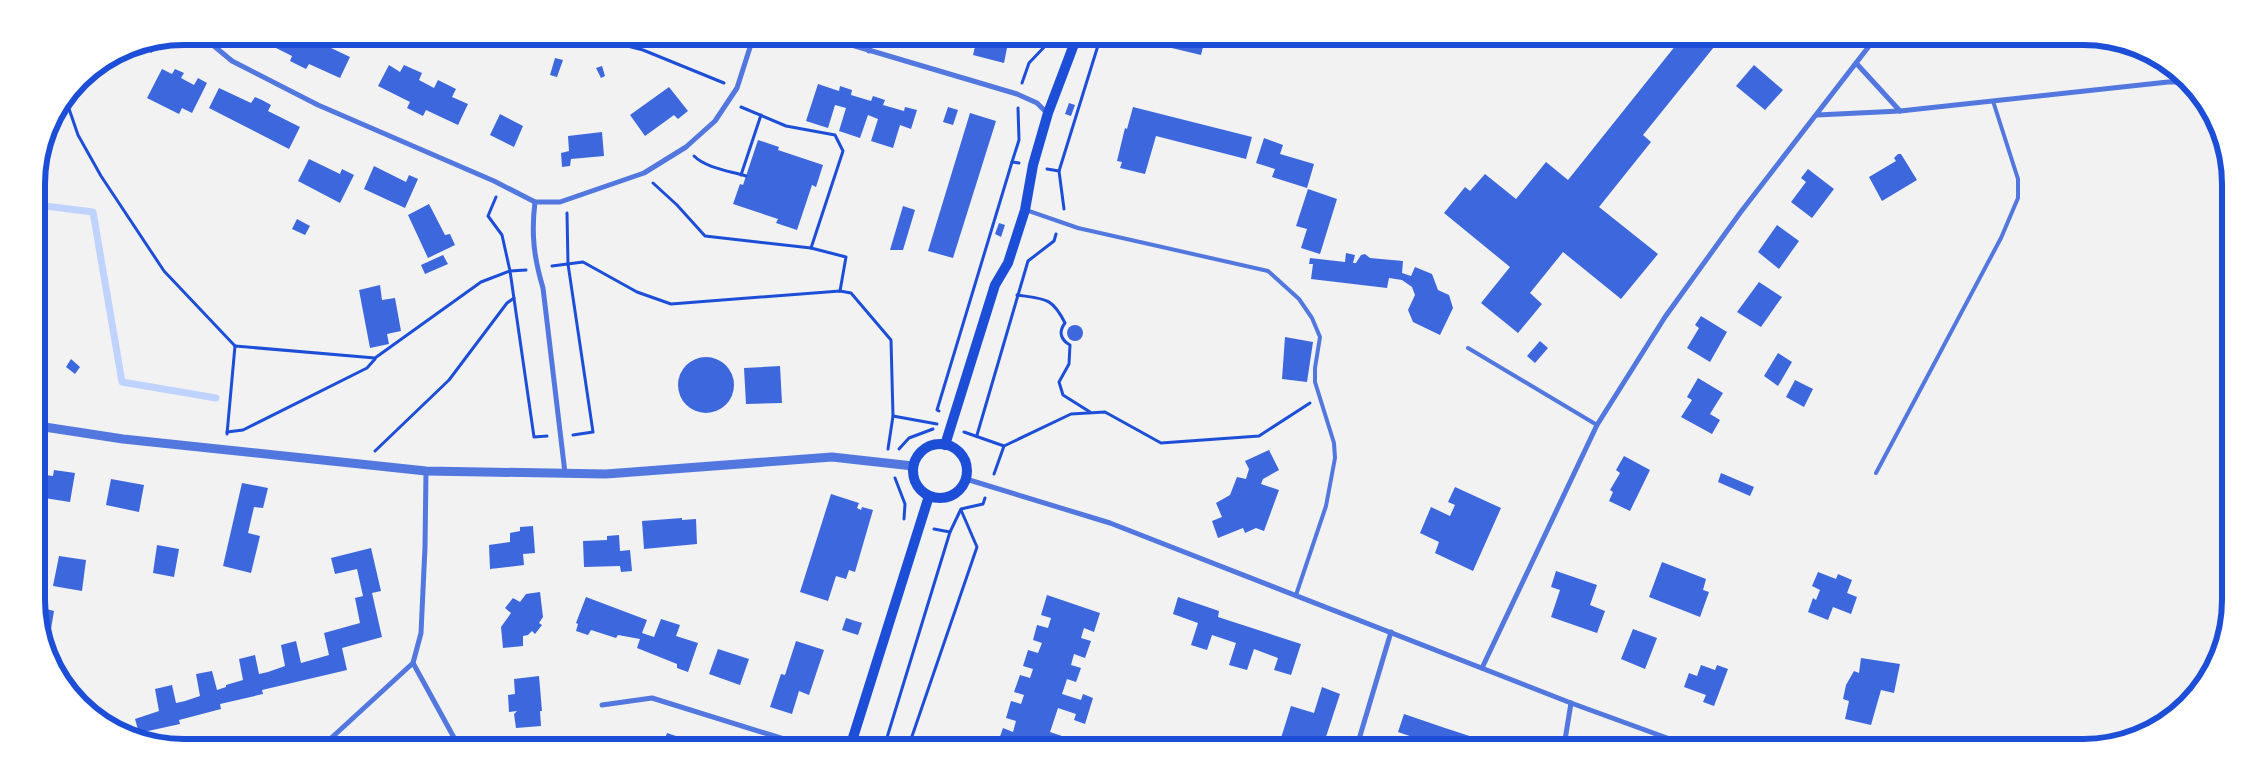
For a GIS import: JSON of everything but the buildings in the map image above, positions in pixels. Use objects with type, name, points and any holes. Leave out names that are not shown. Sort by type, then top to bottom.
[{"type":"main road","points":[[945,445],[995,286],[1008,263],[1025,210],[1033,165],[1048,114],[1074,45]]},
{"type":"main road","points":[[937,444],[945,445],[960,454],[965,461],[966,479],[955,493],[947,497],[929,496],[916,484],[913,466],[922,451],[937,444]]},
{"type":"main road","points":[[853,739],[929,496]]},
{"type":"street","points":[[213,45],[232,61],[318,105],[501,185],[535,202],[560,202],[644,173],[686,147],[715,121],[737,88],[751,45]]},
{"type":"street","points":[[850,45],[1017,94],[1037,103],[1048,114]]},
{"type":"street","points":[[869,51],[870,45]]},
{"type":"street","points":[[1482,668],[1597,425],[1665,317],[1740,212],[1870,45]]},
{"type":"street","points":[[1856,63],[1900,111]]},
{"type":"street","points":[[1817,115],[1900,111],[2177,82]]},
{"type":"street","points":[[535,202],[532,227],[536,269],[543,288],[565,473]]},
{"type":"street","points":[[45,427],[123,439],[426,471],[606,474],[832,457],[913,466]]},
{"type":"street","points":[[330,739],[413,663],[422,633],[426,471]]},
{"type":"street","points":[[966,479],[1110,522],[1571,703],[1670,739]]},
{"type":"street","points":[[1359,739],[1391,632]]},
{"type":"street","points":[[413,663],[455,739]]},
{"type":"street","points":[[602,705],[652,698],[784,739]]},
{"type":"street","points":[[1565,739],[1571,703]]},
{"type":"lane","points":[[1876,473],[2001,238],[2018,198],[2018,179],[1992,100]]},
{"type":"lane","points":[[1025,210],[1078,228],[1268,271],[1299,299],[1312,318],[1320,337],[1314,375],[1334,443],[1333,474],[1326,506],[1296,595]]},
{"type":"lane","points":[[1468,348],[1597,425]]},
{"type":"path","points":[[623,45],[642,50],[737,88]]},
{"type":"path","points":[[1059,172],[1098,45]]},
{"type":"path","points":[[728,101],[786,126],[835,135],[843,151],[811,248]]},
{"type":"path","points":[[68,107],[78,135],[87,152],[164,271],[235,346],[375,358]]},
{"type":"path","points":[[741,175],[761,115]]},
{"type":"path","points":[[697,149],[691,154],[698,160],[746,176]]},
{"type":"path","points":[[659,176],[651,180],[654,185],[705,236],[811,248],[846,257],[840,291]]},
{"type":"path","points":[[501,185],[488,216],[502,236],[510,271],[534,437],[593,432],[568,264],[566,213],[574,211]]},
{"type":"path","points":[[977,435],[1028,261],[1054,241],[1061,221]]},
{"type":"path","points":[[227,432],[243,430],[367,368],[375,358],[481,282],[510,271],[583,262],[637,292],[671,304],[840,291],[851,293],[891,340],[893,416],[886,462]]},
{"type":"path","points":[[1017,296],[1044,299],[1056,306],[1065,323],[1061,335],[1064,342],[1070,345],[1069,364],[1059,382],[1063,395],[1091,412]]},
{"type":"path","points":[[360,465],[449,380],[507,303],[514,298]]},
{"type":"path","points":[[226,450],[235,346]]},
{"type":"path","points":[[893,416],[977,435],[1004,446],[1071,414],[1105,412],[1161,443],[1259,436],[1319,397]]},
{"type":"path","points":[[911,739],[977,547],[960,509]]},
{"type":"path","points":[[887,739],[950,532]]},
{"type":"waterway","points":[[45,206],[93,212],[122,382],[216,398]]}]
